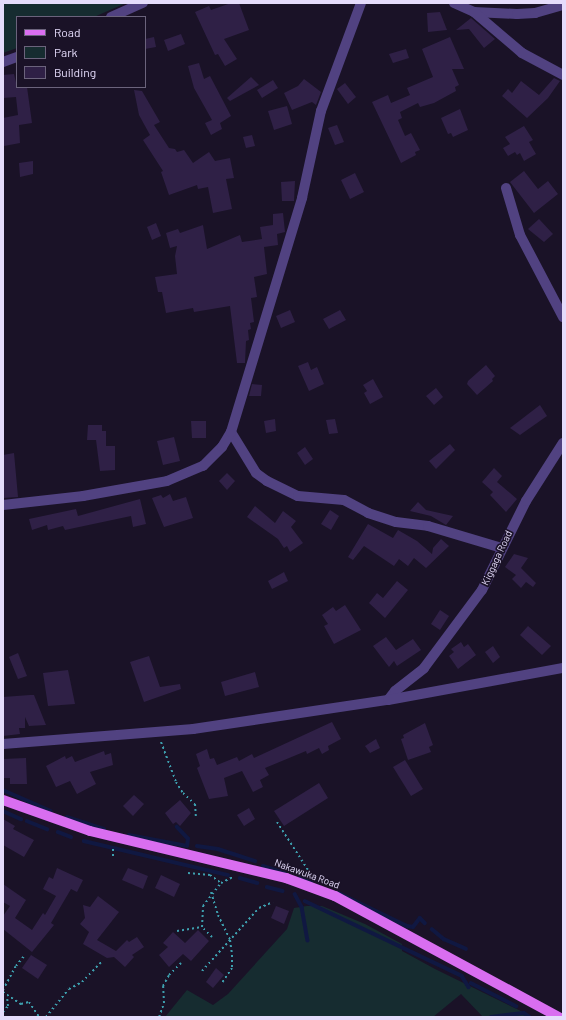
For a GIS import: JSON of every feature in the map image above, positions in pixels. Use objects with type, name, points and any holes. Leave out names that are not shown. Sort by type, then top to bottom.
[{"type":"main road","name":"Nakawuka Road","points":[[3,800],[90,832],[251,869],[286,878],[317,890],[398,929],[559,1017]]},
{"type":"street","points":[[113,16],[143,3]]},
{"type":"street","points":[[3,504],[83,496],[167,481],[204,466],[222,447],[231,432],[302,198],[321,111],[361,3]]},
{"type":"street","points":[[454,3],[474,12],[522,53],[563,75]]},
{"type":"street","points":[[474,12],[535,13],[557,9],[563,5]]},
{"type":"street","points":[[3,62],[16,57]]},
{"type":"street","points":[[506,188],[520,235],[563,317]]},
{"type":"street","points":[[231,432],[256,473],[267,481],[298,496],[344,500],[368,513],[389,520],[428,526],[502,548]]},
{"type":"street","name":"Kiggaga Road","points":[[388,700],[395,690],[424,668],[478,596],[526,501],[563,443]]},
{"type":"street","points":[[3,744],[208,727],[388,700],[563,668]]},
{"type":"path","points":[[157,732],[176,782],[182,793],[195,804],[196,819]]},
{"type":"path","points":[[277,822],[315,880],[317,890]]},
{"type":"path","points":[[212,937],[202,927],[203,906],[211,892],[221,883],[251,869]]},
{"type":"path","points":[[188,873],[210,875],[221,883]]},
{"type":"path","points":[[211,892],[218,915],[230,940],[232,968],[222,983]]},
{"type":"path","points":[[202,971],[259,908],[273,902]]},
{"type":"path","points":[[177,931],[202,927]]},
{"type":"path","points":[[25,955],[16,966],[3,991],[6,995],[21,1004],[29,1002],[39,1017]]},
{"type":"path","points":[[46,1017],[69,989],[82,982],[102,961]]},
{"type":"path","points":[[159,1017],[164,1002],[163,986],[168,975],[181,963]]},
{"type":"path","points":[[3,1012],[8,1006],[6,995]]},
{"type":"green space","points":[[3,3],[126,3],[96,16],[16,16],[16,48],[3,53]]},
{"type":"green space","points":[[322,906],[365,924],[402,944],[402,951],[435,969],[533,1017],[483,1017],[461,994],[433,1017],[165,1017],[187,990],[213,1005],[228,994],[287,929],[294,908]]},
{"type":"building","points":[[231,3],[239,3],[249,30],[224,39],[237,59],[225,66],[218,54],[215,55],[195,12],[209,6],[211,10]]},
{"type":"building","points":[[440,12],[447,30],[428,32],[427,13]]},
{"type":"building","points":[[471,18],[495,39],[484,48],[469,29],[456,30]]},
{"type":"building","points":[[181,34],[185,44],[168,51],[164,40]]},
{"type":"building","points":[[154,37],[156,47],[146,49],[146,39]]},
{"type":"building","points":[[450,37],[464,69],[452,69],[459,85],[455,87],[456,91],[434,103],[420,107],[418,103],[400,112],[402,118],[398,120],[405,136],[411,133],[420,150],[415,152],[416,155],[401,163],[372,102],[388,95],[391,103],[410,95],[407,88],[433,77],[422,49]]},
{"type":"building","points":[[406,49],[409,58],[393,63],[389,54]]},
{"type":"building","points":[[199,63],[204,79],[210,76],[231,116],[220,123],[222,129],[211,135],[205,123],[212,120],[194,88],[188,66]]},
{"type":"building","points":[[14,74],[16,88],[27,88],[32,123],[19,125],[20,143],[4,146],[3,118],[18,115],[16,97],[3,98],[3,75]]},
{"type":"building","points":[[251,77],[259,85],[230,101],[227,98]]},
{"type":"building","points":[[554,78],[560,81],[548,98],[527,118],[502,96],[508,89],[512,93],[521,81],[539,95]]},
{"type":"building","points":[[304,79],[321,92],[316,105],[312,102],[292,110],[284,93],[298,86]]},
{"type":"building","points":[[273,80],[278,88],[262,98],[257,90]]},
{"type":"building","points":[[345,83],[356,97],[348,104],[337,89]]},
{"type":"building","points":[[134,90],[142,91],[160,122],[154,125],[169,148],[175,149],[177,152],[184,150],[193,163],[209,152],[215,161],[230,158],[234,178],[226,179],[232,209],[213,213],[208,187],[198,189],[197,185],[169,195],[161,172],[163,171],[143,140],[150,135],[139,115]]},
{"type":"building","points":[[287,106],[292,124],[274,130],[268,111]]},
{"type":"building","points":[[460,109],[468,130],[453,137],[451,133],[448,134],[441,118]]},
{"type":"building","points":[[337,125],[344,142],[335,145],[328,128]]},
{"type":"building","points":[[524,126],[533,140],[529,142],[536,154],[524,161],[520,153],[517,155],[515,152],[508,156],[503,148],[510,144],[505,137]]},
{"type":"building","points":[[252,135],[255,146],[246,148],[243,137]]},
{"type":"building","points":[[33,161],[33,174],[20,177],[19,163]]},
{"type":"building","points":[[524,171],[538,189],[548,181],[558,194],[534,213],[510,182]]},
{"type":"building","points":[[355,173],[364,192],[350,199],[341,180]]},
{"type":"building","points":[[295,181],[294,201],[282,201],[281,182]]},
{"type":"building","points":[[283,213],[285,232],[277,234],[278,245],[264,247],[267,274],[254,277],[257,297],[251,298],[254,322],[250,323],[251,329],[248,330],[249,340],[246,341],[245,363],[237,363],[230,306],[194,312],[193,308],[166,313],[162,292],[158,292],[155,277],[177,274],[175,256],[177,246],[170,248],[166,233],[178,229],[180,233],[203,225],[207,249],[240,235],[242,242],[262,239],[260,227],[273,225],[273,214]]},
{"type":"building","points":[[539,219],[553,234],[544,242],[528,229]]},
{"type":"building","points":[[156,223],[161,236],[152,240],[147,227]]},
{"type":"building","points":[[290,310],[295,322],[281,328],[276,316]]},
{"type":"building","points":[[340,310],[346,320],[329,329],[323,319]]},
{"type":"building","points":[[308,362],[311,370],[317,367],[324,384],[309,391],[298,366]]},
{"type":"building","points":[[486,365],[495,376],[492,379],[493,381],[477,395],[467,384],[468,381]]},
{"type":"building","points":[[373,379],[383,397],[370,404],[364,393],[367,391],[363,385]]},
{"type":"building","points":[[252,384],[262,385],[261,396],[249,396]]},
{"type":"building","points":[[436,388],[443,397],[434,405],[426,396]]},
{"type":"building","points":[[540,405],[547,416],[520,435],[510,428]]},
{"type":"building","points":[[275,419],[276,431],[266,433],[264,421]]},
{"type":"building","points":[[335,419],[338,433],[329,434],[326,420]]},
{"type":"building","points":[[191,421],[206,421],[206,438],[192,438]]},
{"type":"building","points":[[88,425],[102,425],[102,431],[106,431],[106,446],[115,446],[115,470],[100,471],[96,440],[87,440]]},
{"type":"building","points":[[174,437],[180,461],[163,465],[157,441]]},
{"type":"building","points":[[450,444],[455,450],[436,469],[429,461]]},
{"type":"building","points":[[305,447],[313,459],[305,465],[297,453]]},
{"type":"building","points":[[14,453],[18,497],[3,498],[3,455]]},
{"type":"building","points":[[494,468],[502,476],[497,482],[517,499],[506,512],[490,495],[493,492],[482,482]]},
{"type":"building","points":[[227,473],[235,481],[227,490],[219,481]]},
{"type":"building","points":[[170,494],[173,501],[186,497],[193,518],[164,527],[152,498],[161,495],[163,498]]},
{"type":"building","points":[[140,499],[146,524],[133,527],[131,516],[65,530],[63,526],[48,530],[47,525],[32,530],[29,519],[76,509],[78,516]]},
{"type":"building","points":[[418,502],[426,510],[453,516],[446,525],[431,516],[410,511]]},
{"type":"building","points":[[255,506],[275,523],[283,511],[296,521],[291,527],[303,543],[290,552],[287,546],[284,548],[278,539],[247,517]]},
{"type":"building","points":[[330,510],[339,516],[331,530],[321,524]]},
{"type":"building","points":[[368,524],[393,538],[398,530],[417,541],[432,554],[433,548],[441,539],[449,546],[426,568],[414,558],[408,566],[399,559],[394,566],[364,546],[353,560],[348,557]]},
{"type":"building","points":[[514,554],[528,558],[521,568],[536,583],[533,587],[526,582],[521,588],[512,579],[516,575],[505,567]]},
{"type":"building","points":[[284,572],[288,581],[272,589],[268,581]]},
{"type":"building","points":[[397,581],[408,590],[385,618],[369,603],[377,593],[383,598]]},
{"type":"building","points":[[345,605],[361,630],[334,644],[324,626],[328,624],[322,615],[333,607],[336,611]]},
{"type":"building","points":[[440,610],[449,616],[440,630],[431,624]]},
{"type":"building","points":[[528,626],[551,646],[542,655],[520,635]]},
{"type":"building","points":[[386,637],[396,650],[413,639],[421,650],[397,666],[394,661],[389,667],[373,646]]},
{"type":"building","points":[[461,642],[464,647],[468,644],[476,655],[458,669],[449,656],[454,652],[451,649]]},
{"type":"building","points":[[493,646],[500,657],[493,663],[485,652]]},
{"type":"building","points":[[18,653],[27,676],[18,679],[9,657]]},
{"type":"building","points":[[149,656],[160,687],[180,684],[181,689],[144,702],[130,662]]},
{"type":"building","points":[[68,670],[75,704],[48,706],[43,673]]},
{"type":"building","points":[[255,672],[259,687],[225,696],[221,682]]},
{"type":"building","points":[[34,695],[46,725],[29,726],[25,717],[25,728],[19,728],[20,734],[3,736],[3,697]]},
{"type":"building","points":[[332,722],[341,739],[328,746],[329,750],[322,754],[319,748],[307,754],[306,751],[265,768],[269,775],[260,780],[263,787],[253,792],[242,771],[224,778],[228,796],[209,799],[197,768],[200,766],[196,754],[207,749],[210,759],[214,758],[217,765],[237,757],[239,761],[252,754],[254,758]]},
{"type":"building","points":[[425,723],[433,745],[429,747],[431,752],[408,760],[401,739],[404,738],[403,735]]},
{"type":"building","points":[[376,739],[380,748],[370,753],[365,746]]},
{"type":"building","points":[[104,751],[105,755],[111,753],[113,765],[90,772],[96,784],[77,794],[70,781],[56,787],[46,766],[65,756],[66,759],[72,756],[75,762]]},
{"type":"building","points":[[26,758],[27,784],[10,784],[10,778],[3,778],[3,759]]},
{"type":"building","points":[[405,760],[423,789],[411,796],[393,767]]},
{"type":"building","points":[[319,783],[328,798],[284,826],[274,811]]},
{"type":"building","points":[[134,795],[144,804],[133,816],[123,806]]},
{"type":"building","points":[[180,800],[191,813],[180,826],[176,822],[173,824],[165,813]]},
{"type":"building","points":[[249,808],[255,819],[244,826],[237,815]]},
{"type":"building","points":[[3,819],[15,826],[13,829],[34,840],[24,857],[3,845]]},
{"type":"building","points":[[57,868],[83,880],[77,892],[71,889],[51,923],[54,925],[32,952],[3,929],[3,916],[10,906],[3,902],[3,884],[26,900],[15,918],[32,930],[43,913],[45,915],[56,896],[43,889],[49,877],[53,879]]},
{"type":"building","points":[[128,868],[148,876],[143,889],[122,880]]},
{"type":"building","points":[[161,875],[180,884],[174,897],[155,888]]},
{"type":"building","points":[[98,896],[119,912],[97,940],[116,951],[127,940],[129,942],[137,937],[144,947],[132,955],[134,957],[125,967],[114,957],[107,958],[83,944],[89,932],[80,924],[85,918],[83,905],[90,907]]},
{"type":"building","points":[[276,906],[289,911],[284,924],[271,918]]},
{"type":"building","points":[[198,930],[209,941],[191,961],[183,954],[169,967],[159,955],[168,947],[163,943],[173,932],[185,943]]},
{"type":"building","points":[[31,955],[47,965],[38,979],[22,968]]},
{"type":"building","points":[[216,968],[224,975],[213,988],[206,982]]},
{"type":"waterway","points":[[3,790],[51,811]]},
{"type":"waterway","points":[[3,811],[21,819]]},
{"type":"waterway","points":[[67,817],[104,829]]},
{"type":"waterway","points":[[27,821],[47,829]]},
{"type":"waterway","points":[[129,835],[187,846],[188,839],[177,827]]},
{"type":"waterway","points":[[58,832],[71,837]]},
{"type":"waterway","points":[[84,841],[228,875]]},
{"type":"waterway","points":[[197,846],[218,849],[255,861]]},
{"type":"waterway","points":[[263,866],[285,873]]},
{"type":"waterway","points":[[240,878],[257,883]]},
{"type":"waterway","points":[[300,878],[311,882]]},
{"type":"waterway","points":[[267,887],[283,891]]},
{"type":"waterway","points":[[339,893],[407,926],[413,927],[420,918],[425,923]]},
{"type":"waterway","points":[[295,894],[302,907],[308,940]]},
{"type":"waterway","points":[[305,901],[462,976],[469,987]]},
{"type":"waterway","points":[[432,929],[444,939],[466,949]]},
{"type":"waterway","points":[[471,983],[516,1006]]},
{"type":"waterway","points":[[491,1017],[524,1013],[530,1017]]}]
